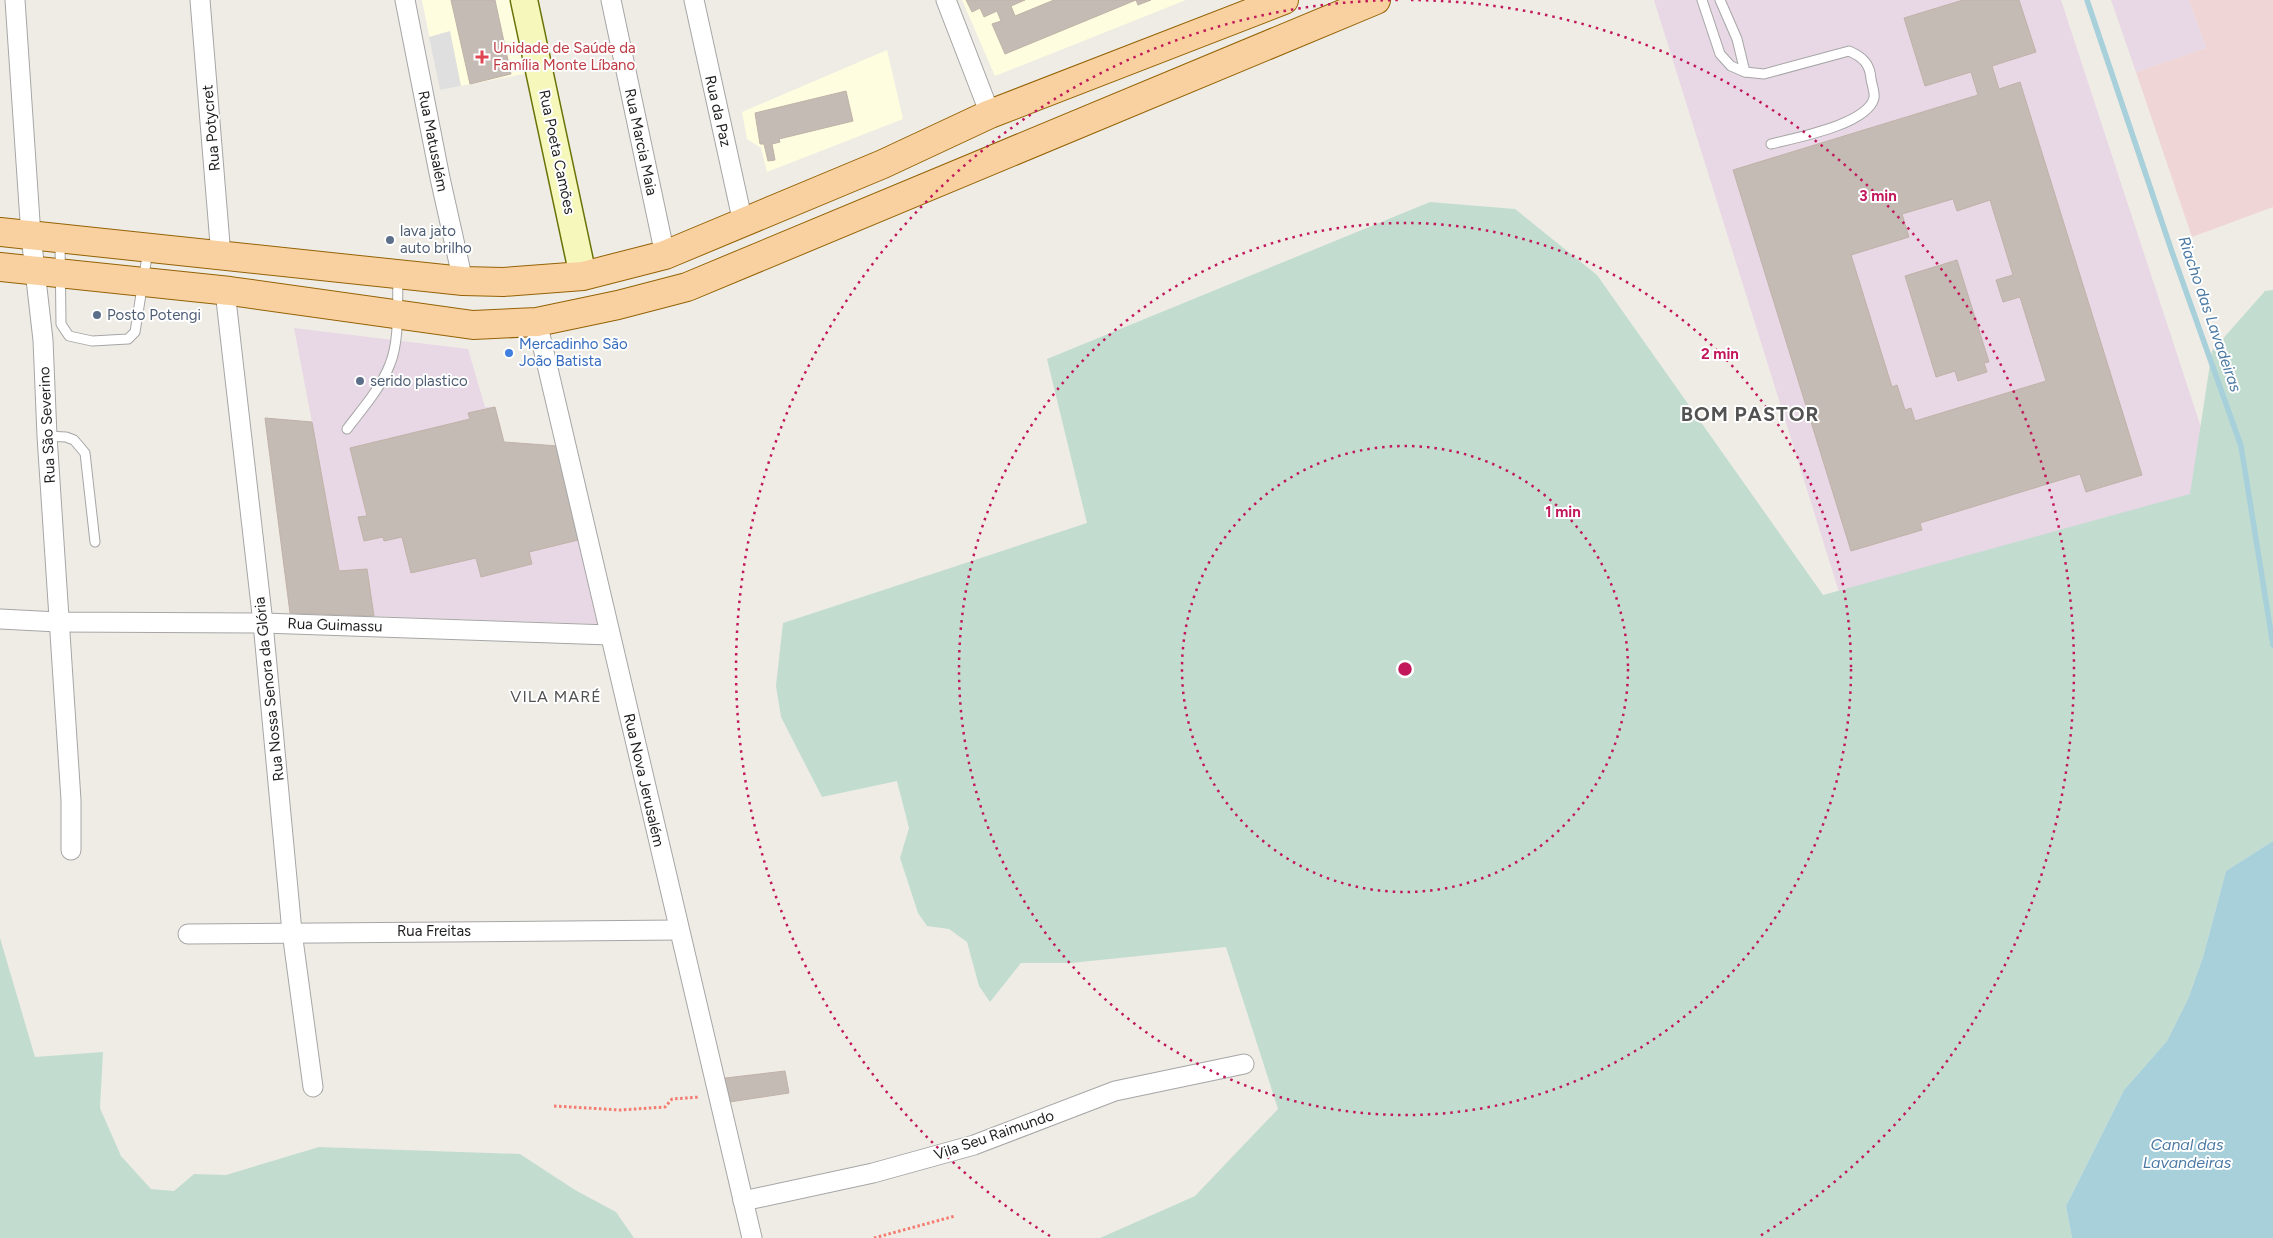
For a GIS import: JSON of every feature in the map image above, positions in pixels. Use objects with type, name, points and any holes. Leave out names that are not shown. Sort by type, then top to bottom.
[{"type":"main road","points":[[0,232],[463,282],[503,282],[583,276],[665,255],[883,164],[990,114],[1284,0]]},
{"type":"main road","points":[[0,267],[225,291],[473,325],[537,322],[618,305],[687,287],[1376,0]]},
{"type":"main road","points":[[883,164],[895,201]]},
{"type":"street","name":"Rua São Severino","points":[[15,0],[31,236],[48,271],[43,340],[58,622],[71,800],[71,850]]},
{"type":"street","name":"Rua Potycret","points":[[200,0],[221,256]]},
{"type":"street","name":"Rua Matusalém","points":[[405,0],[440,178],[463,282]]},
{"type":"street","name":"Rua Poeta Camões","points":[[524,0],[583,276]]},
{"type":"street","name":"Rua Marcia Maia","points":[[611,0],[665,255]]},
{"type":"street","name":"Rua da Paz","points":[[694,0],[743,223]]},
{"type":"street","points":[[946,0],[990,114]]},
{"type":"street","name":"Rua Nossa Senora da Glória","points":[[225,291],[263,623],[292,932],[313,1087]]},
{"type":"street","name":"Rua Nova Jerusalém","points":[[537,322],[752,1238]]},
{"type":"street","name":"Rua Guimassu","points":[[0,619],[58,622],[263,623],[610,635]]},
{"type":"street","name":"Rua Freitas","points":[[188,934],[679,930]]},
{"type":"street","name":"Vila Seu Raimundo","points":[[743,1201],[873,1173],[974,1145],[1115,1091],[1244,1064]]},
{"type":"lane","points":[[1702,0],[1720,54],[1731,66],[1745,72],[1764,74],[1849,51],[1862,57],[1870,71],[1874,98],[1866,111],[1842,124],[1770,144]]},
{"type":"lane","points":[[1720,0],[1737,39],[1745,72]]},
{"type":"lane","points":[[60,239],[48,271],[61,324],[69,336],[78,339],[112,341],[128,339],[135,332],[149,248]]},
{"type":"lane","points":[[347,429],[382,380],[390,364],[394,351],[398,276]]},
{"type":"lane","points":[[47,436],[66,437],[74,440],[85,453],[95,542]]},
{"type":"path","points":[[554,1106],[620,1110],[664,1107],[672,1099],[718,1096]]},
{"type":"path","points":[[874,1238],[955,1216]]},
{"type":"shaded area","name":"Unidade de Saúde da Família Monte Líbano","points":[[422,0],[519,0],[534,72],[440,90]]},
{"type":"shaded area","points":[[962,0],[1186,0],[995,76]]},
{"type":"shaded area","points":[[1654,0],[2061,0],[2250,577],[1868,685]]},
{"type":"shaded area","points":[[2111,0],[2189,0],[2206,48],[2136,72]]},
{"type":"shaded area","points":[[2189,0],[2273,0],[2273,207],[2192,237],[2136,72],[2206,48]]},
{"type":"shaded area","points":[[450,31],[461,86],[440,90],[429,37]]},
{"type":"shaded area","points":[[887,50],[903,119],[767,172],[761,148],[747,139],[742,112]]},
{"type":"shaded area","points":[[1430,202],[1515,209],[1597,275],[1823,595],[2190,494],[2212,351],[2265,291],[2273,290],[2273,841],[2226,871],[2203,957],[2188,999],[2167,1041],[2124,1090],[2066,1206],[2072,1238],[1100,1238],[1195,1196],[1278,1109],[1226,947],[1071,963],[1021,963],[990,1002],[979,986],[967,942],[949,929],[927,926],[918,913],[900,858],[909,828],[897,781],[822,797],[781,717],[776,686],[783,623],[1087,523],[1047,359]]},
{"type":"shaded area","points":[[294,328],[468,349],[485,407],[495,407],[504,442],[558,446],[597,624],[290,613],[265,418],[312,422]]},
{"type":"shaded area","points":[[0,938],[35,1057],[103,1052],[100,1108],[121,1156],[151,1189],[174,1191],[194,1174],[226,1175],[319,1147],[520,1154],[575,1190],[616,1212],[634,1238],[0,1238]]},
{"type":"water","name":"Canal das Lavandeiras","points":[[2273,841],[2273,1238],[2072,1238],[2066,1206],[2124,1090],[2167,1041],[2188,999],[2203,957],[2226,871]]},
{"type":"building","points":[[451,0],[495,0],[511,74],[470,84]]},
{"type":"building","points":[[966,0],[1025,0],[1011,6],[1015,16],[1054,0],[1136,0],[1005,54],[992,24],[1001,21],[997,11],[984,17],[980,8],[972,12]]},
{"type":"building","points":[[1136,0],[1151,0],[1138,5]]},
{"type":"building","points":[[1963,0],[2019,0],[2036,52],[1992,66],[1999,89],[2020,82],[2142,475],[2086,492],[2080,474],[1920,523],[1922,530],[1851,551],[1733,170],[1978,95],[1971,72],[1925,86],[1904,18]],"holes":[[[1953,199],[1957,211],[1990,200],[2013,275],[1996,280],[2003,302],[2020,297],[2046,381],[1915,421],[1911,408],[1905,410],[1897,385],[1892,387],[1851,255],[1909,237],[1902,214]]]},
{"type":"building","points":[[846,91],[853,121],[779,139],[780,142],[772,144],[775,160],[768,161],[764,144],[760,144],[755,113]]},
{"type":"building","points":[[1957,260],[1989,362],[1984,363],[1987,372],[1958,381],[1955,371],[1936,377],[1905,276]]},
{"type":"building","points":[[495,407],[504,442],[558,446],[578,540],[529,552],[532,564],[481,577],[476,558],[411,573],[402,537],[384,541],[383,537],[364,541],[358,517],[367,516],[350,448],[470,419],[468,413]]},
{"type":"building","points":[[265,418],[312,422],[339,571],[367,569],[374,616],[290,613]]},
{"type":"building","points":[[785,1071],[789,1093],[723,1103],[717,1079]]},
{"type":"waterway","name":"Riacho das Lavadeiras","points":[[2087,0],[2172,252],[2241,446],[2273,645]]},
{"type":"place","name":"Unidade de Saúde da Família Monte Líbano","points":[[482,57]]},
{"type":"place","name":"lava jato auto brilho","points":[[390,240]]},
{"type":"place","name":"Posto Potengi","points":[[97,315]]},
{"type":"place","name":"Mercadinho São João Batista","points":[[509,353]]},
{"type":"place","name":"serido plastico","points":[[360,381]]},
{"type":"district","name":"BOM PASTOR","points":[[1750,414]]},
{"type":"district","name":"VILA MARÉ","points":[[556,696]]}]
